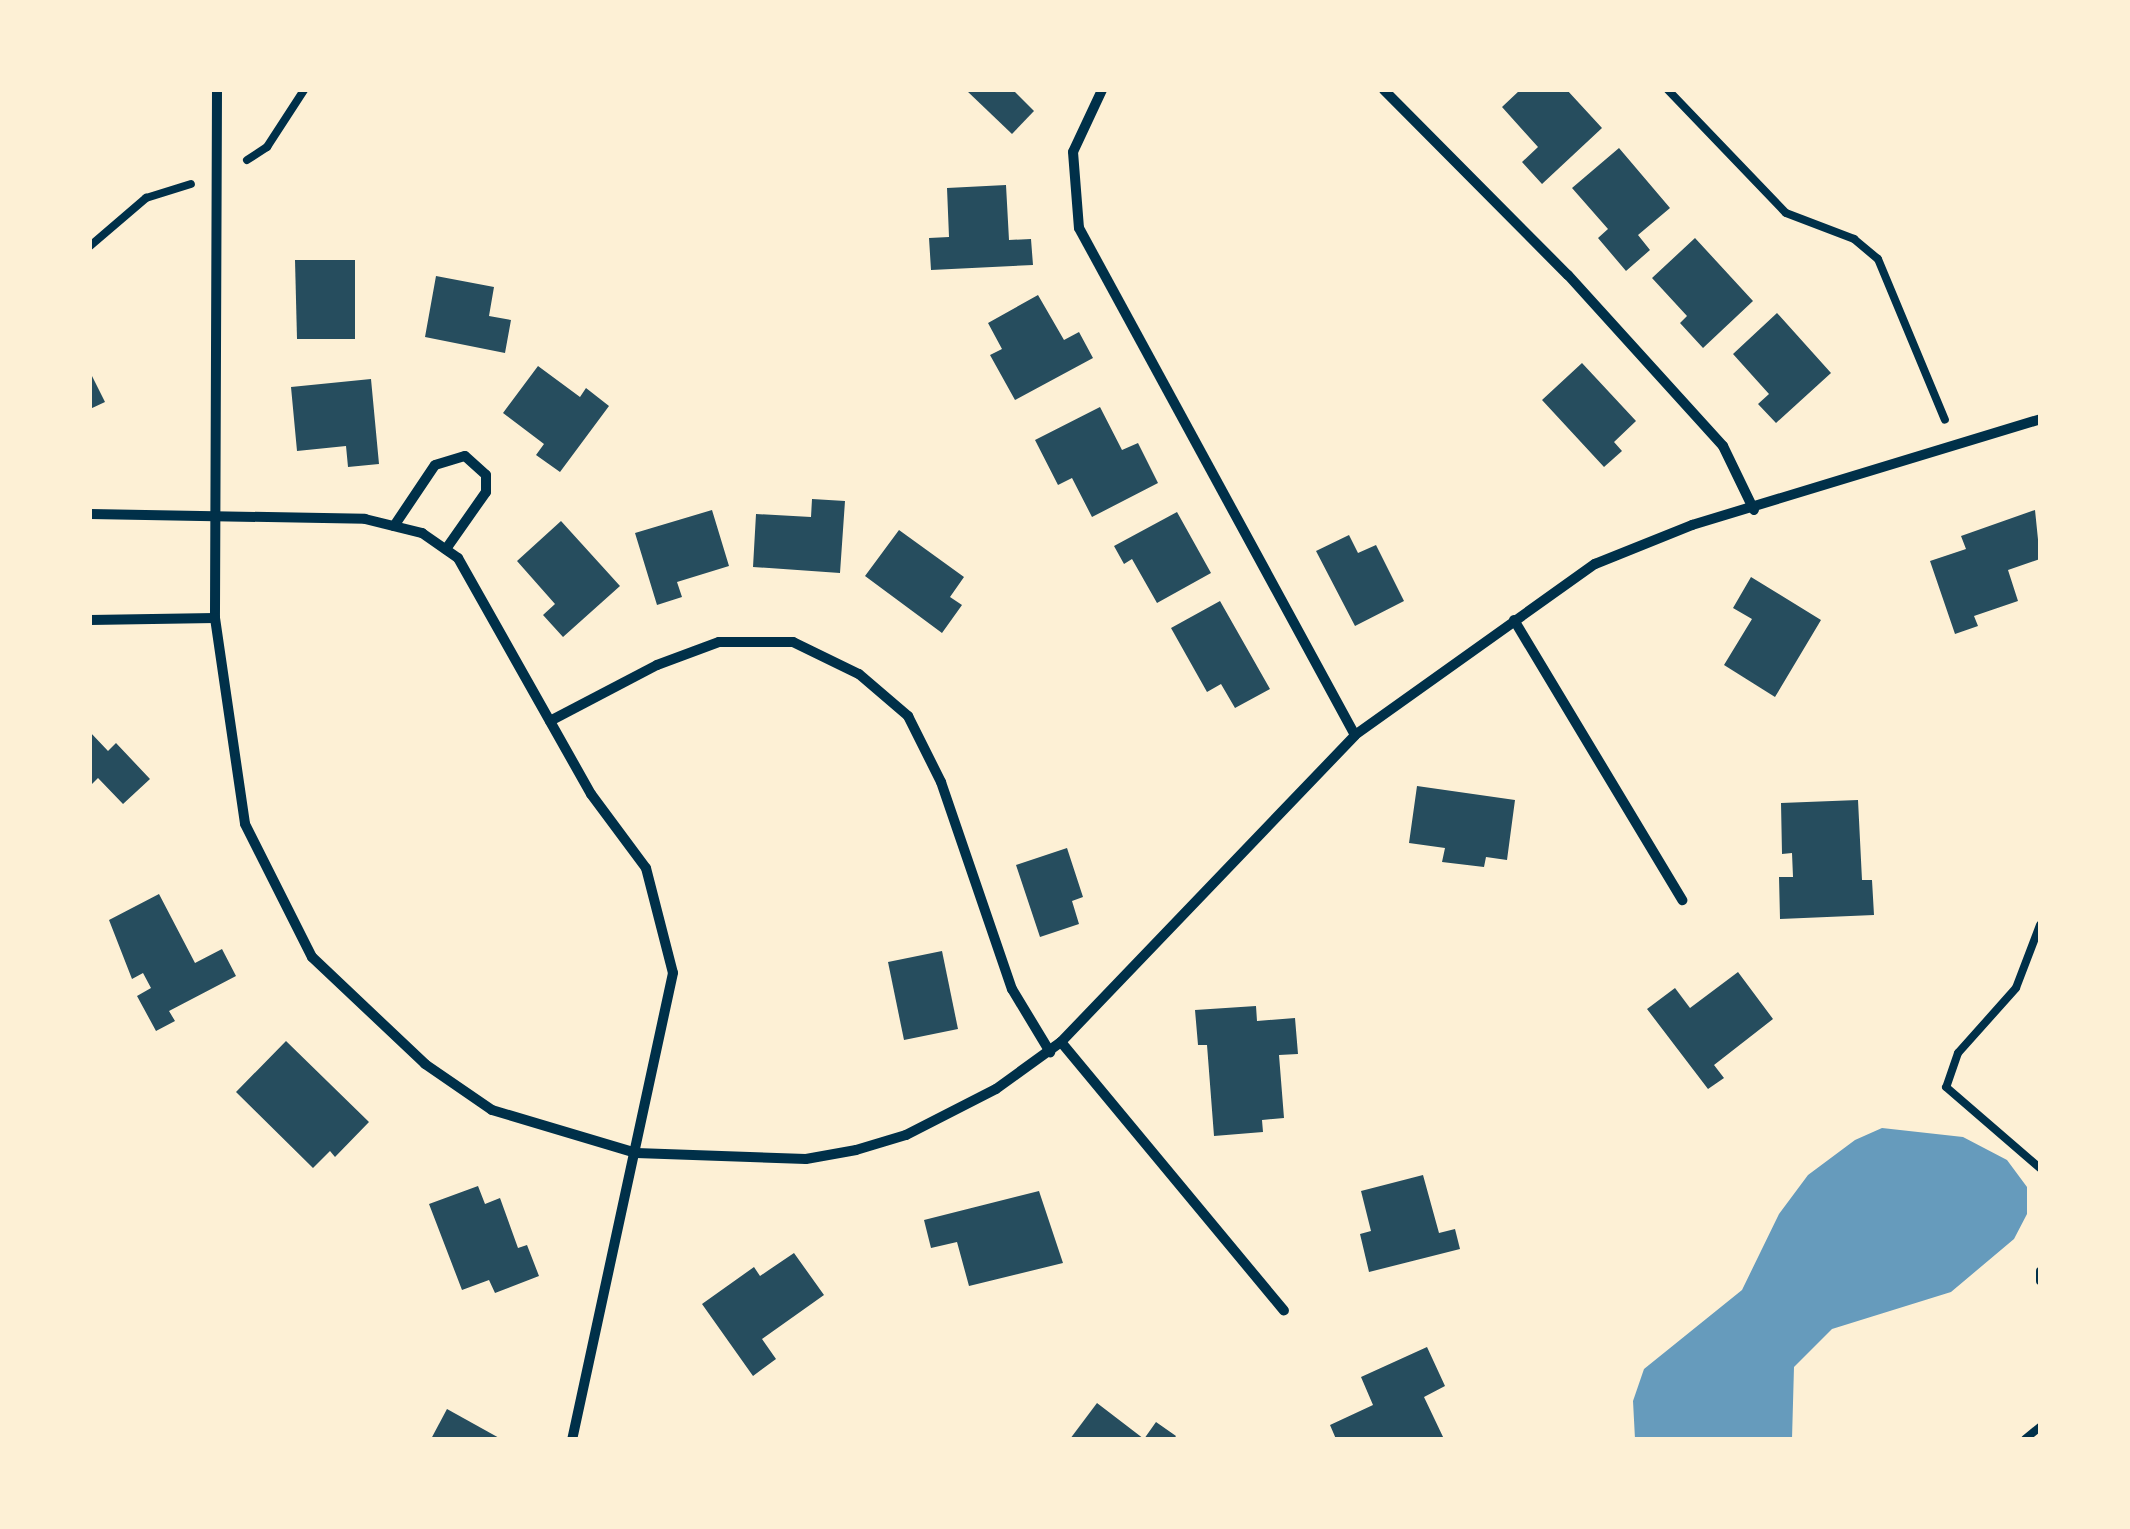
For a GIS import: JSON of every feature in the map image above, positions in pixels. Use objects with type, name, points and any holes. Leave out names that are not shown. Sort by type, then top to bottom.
[{"type":"street","points":[[216,90],[211,512],[215,618],[246,824],[312,957],[425,1064],[492,1110],[636,1153],[806,1159],[906,1135],[1050,1052],[1355,735],[1514,620],[1634,545],[2040,420]]},
{"type":"street","points":[[1102,90],[1073,152],[1079,228],[1355,735]]},
{"type":"street","points":[[1384,90],[1568,275],[1723,446],[1754,510]]},
{"type":"street","points":[[394,526],[434,466],[464,456],[486,475],[486,492],[446,549]]},
{"type":"street","points":[[90,514],[211,512],[394,526],[446,549],[458,558],[592,794],[646,868],[665,923],[674,974],[572,1439]]},
{"type":"street","points":[[90,620],[215,618]]},
{"type":"street","points":[[1514,620],[1682,900]]},
{"type":"street","points":[[550,721],[657,665],[719,642],[792,642],[859,674],[908,716],[924,749],[1012,990],[1050,1052]]},
{"type":"street","points":[[1061,1042],[1284,1311]]},
{"type":"lane","points":[[247,160],[267,147],[304,90]]},
{"type":"lane","points":[[1668,90],[1786,212],[1854,239],[1878,259],[1945,420]]},
{"type":"lane","points":[[90,246],[146,198],[191,184]]},
{"type":"lane","points":[[2040,925],[2016,988],[1958,1053],[1946,1086],[1958,1104],[2040,1168]]},
{"type":"lane","points":[[2040,1270],[2040,1280]]},
{"type":"lane","points":[[2025,1439],[2040,1427]]},
{"type":"water","points":[[1882,1128],[1963,1137],[2007,1160],[2027,1187],[2027,1214],[2014,1239],[1951,1292],[1832,1329],[1794,1367],[1792,1439],[1635,1439],[1633,1401],[1644,1369],[1742,1290],[1779,1214],[1808,1175],[1855,1140]]},
{"type":"building","points":[[966,90],[1013,90],[1034,111],[1012,134]]},
{"type":"building","points":[[1520,90],[1567,90],[1602,128],[1542,184],[1522,162],[1538,147],[1502,107]]},
{"type":"building","points":[[1619,148],[1670,208],[1638,235],[1650,250],[1626,271],[1598,238],[1608,229],[1572,188]]},
{"type":"building","points":[[1006,185],[1009,240],[1031,239],[1033,265],[931,270],[929,238],[949,237],[947,188]]},
{"type":"building","points":[[1695,238],[1753,301],[1703,348],[1680,323],[1687,316],[1652,278]]},
{"type":"building","points":[[295,260],[355,260],[355,339],[297,339]]},
{"type":"building","points":[[436,276],[494,287],[489,316],[511,320],[505,353],[425,337]]},
{"type":"building","points":[[1038,295],[1064,340],[1079,332],[1093,358],[1015,400],[990,355],[1002,349],[988,323]]},
{"type":"building","points":[[1777,313],[1831,373],[1776,423],[1758,404],[1769,394],[1733,354]]},
{"type":"building","points":[[1582,363],[1636,421],[1614,442],[1622,451],[1604,467],[1542,400]]},
{"type":"building","points":[[538,366],[580,397],[586,388],[609,406],[560,472],[536,455],[544,444],[503,413]]},
{"type":"building","points":[[90,372],[105,402],[90,409]]},
{"type":"building","points":[[371,379],[379,464],[348,467],[346,446],[297,451],[291,387]]},
{"type":"building","points":[[1100,407],[1122,450],[1138,443],[1158,483],[1092,517],[1072,478],[1058,485],[1035,440]]},
{"type":"building","points":[[812,499],[845,501],[840,573],[753,567],[756,514],[811,517]]},
{"type":"building","points":[[712,510],[729,566],[677,582],[682,597],[657,605],[635,533]]},
{"type":"building","points":[[2035,510],[2040,559],[2008,570],[2018,601],[1974,616],[1978,626],[1955,634],[1930,561],[1966,549],[1961,536]]},
{"type":"building","points":[[1177,512],[1211,573],[1157,603],[1132,559],[1124,564],[1114,546]]},
{"type":"building","points":[[561,521],[620,586],[563,637],[543,615],[555,604],[517,561]]},
{"type":"building","points":[[899,530],[964,577],[950,597],[962,605],[942,633],[865,576]]},
{"type":"building","points":[[1349,535],[1358,553],[1376,545],[1404,601],[1355,626],[1316,551]]},
{"type":"building","points":[[1751,577],[1821,620],[1775,697],[1724,665],[1752,619],[1733,608]]},
{"type":"building","points":[[1220,601],[1270,689],[1235,708],[1221,684],[1207,692],[1171,628]]},
{"type":"building","points":[[90,732],[108,751],[116,743],[150,779],[123,804],[98,778],[90,786]]},
{"type":"building","points":[[1417,786],[1515,800],[1507,860],[1486,857],[1484,867],[1442,862],[1445,848],[1409,843]]},
{"type":"building","points":[[1858,800],[1862,880],[1872,880],[1874,915],[1780,919],[1779,877],[1793,877],[1792,853],[1782,854],[1781,803]]},
{"type":"building","points":[[1067,848],[1083,897],[1072,901],[1079,924],[1040,937],[1016,865]]},
{"type":"building","points":[[159,894],[195,963],[222,949],[236,976],[169,1011],[175,1021],[156,1031],[137,996],[151,988],[143,973],[132,979],[109,920]]},
{"type":"building","points":[[942,951],[958,1029],[904,1040],[888,962]]},
{"type":"building","points":[[1738,972],[1773,1019],[1714,1065],[1724,1078],[1708,1089],[1647,1009],[1675,988],[1690,1008]]},
{"type":"building","points":[[1256,1006],[1257,1021],[1295,1018],[1298,1054],[1279,1055],[1284,1118],[1262,1120],[1263,1132],[1214,1136],[1207,1045],[1198,1045],[1195,1010]]},
{"type":"building","points":[[286,1041],[369,1122],[335,1157],[330,1151],[313,1168],[236,1092]]},
{"type":"building","points":[[1423,1175],[1439,1233],[1455,1229],[1460,1249],[1369,1272],[1360,1234],[1371,1231],[1361,1191]]},
{"type":"building","points":[[478,1186],[485,1204],[500,1198],[518,1248],[527,1245],[539,1276],[495,1293],[489,1280],[462,1290],[429,1204]]},
{"type":"building","points":[[1039,1191],[1063,1263],[969,1286],[957,1242],[931,1248],[924,1220]]},
{"type":"building","points":[[794,1253],[824,1295],[762,1339],[776,1359],[753,1376],[702,1304],[754,1267],[760,1276]]},
{"type":"building","points":[[1427,1347],[1445,1386],[1424,1397],[1444,1439],[1336,1439],[1330,1425],[1373,1405],[1361,1377]]},
{"type":"building","points":[[1097,1403],[1144,1439],[1070,1439]]},
{"type":"building","points":[[447,1409],[501,1439],[431,1439]]},
{"type":"building","points":[[1156,1422],[1176,1436],[1174,1439],[1144,1439]]}]
